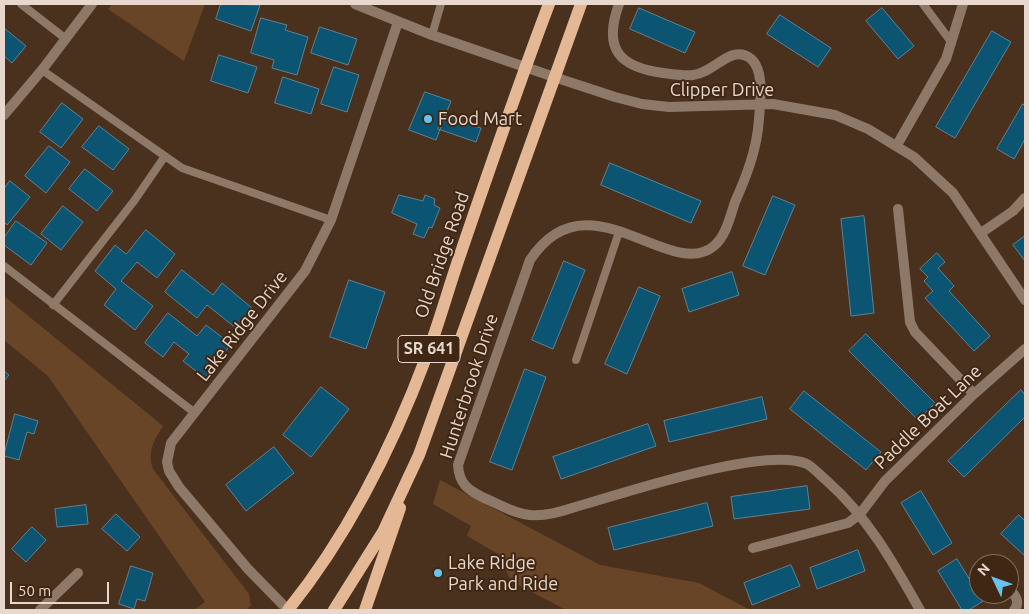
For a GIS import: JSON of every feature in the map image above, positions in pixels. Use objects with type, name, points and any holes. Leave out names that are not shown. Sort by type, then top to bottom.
[{"type":"main road","name":"Old Bridge Road","points":[[288,610],[346,527],[371,483],[399,425],[428,354],[525,66],[548,4]]},
{"type":"main road","name":"SR 641","points":[[334,610],[378,540],[419,455],[581,4]]},
{"type":"main road","points":[[365,610],[370,590],[394,530],[406,484]]},
{"type":"street","points":[[4,115],[42,70],[92,4]]},
{"type":"street","name":"Clipper Drive","points":[[355,4],[432,35],[615,98],[642,104],[687,107],[760,104],[804,108],[835,115],[868,129],[897,145],[937,176],[954,193],[1025,300]]},
{"type":"street","name":"Hunterbrook Drive","points":[[619,4],[612,30],[613,42],[621,56],[641,70],[693,75],[716,67],[728,56],[743,55],[755,63],[758,70],[760,104],[753,158],[725,230],[713,247],[704,252],[686,254],[619,232],[592,226],[568,227],[546,240],[530,260],[458,465],[459,476],[463,484],[470,491],[516,512],[544,516],[704,471],[782,459],[808,465],[840,492],[860,514],[920,610]]},
{"type":"street","points":[[897,145],[952,43],[964,4]]},
{"type":"street","name":"Lake Ridge Drive","points":[[288,610],[248,569],[180,487],[169,471],[167,462],[171,443],[305,271],[331,220],[398,22]]},
{"type":"street","points":[[981,233],[1013,211],[1025,198]]},
{"type":"street","points":[[898,209],[910,322],[915,332],[974,394]]},
{"type":"street","name":"Paddle Boat Lane","points":[[860,514],[885,480],[974,394],[1025,349]]},
{"type":"street","points":[[753,548],[838,527],[860,514]]},
{"type":"street","points":[[40,610],[78,573]]},
{"type":"lane","points":[[21,4],[66,39]]},
{"type":"lane","points":[[432,35],[441,4]]},
{"type":"lane","points":[[922,4],[952,43]]},
{"type":"lane","points":[[42,70],[182,168],[331,220]]},
{"type":"lane","points":[[53,305],[134,201],[165,156]]},
{"type":"lane","points":[[576,360],[619,232]]},
{"type":"lane","points":[[4,266],[195,413]]},
{"type":"shaded area","points":[[112,4],[205,4],[184,61],[108,9]]},
{"type":"shaded area","points":[[4,296],[163,426],[154,441],[151,452],[153,469],[249,594],[251,605],[246,610],[194,610],[205,602],[48,376],[4,340]]},
{"type":"shaded area","points":[[440,480],[600,565],[699,583],[750,610],[566,610],[511,581],[506,570],[505,558],[467,536],[471,526],[433,504]]},
{"type":"building","points":[[221,4],[260,5],[251,31],[216,19]]},
{"type":"building","points":[[639,8],[695,32],[685,53],[630,29]]},
{"type":"building","points":[[882,8],[914,46],[898,59],[866,21]]},
{"type":"building","points":[[780,15],[831,48],[818,67],[767,34]]},
{"type":"building","points":[[261,18],[287,25],[285,30],[308,37],[297,75],[272,68],[274,60],[251,53]]},
{"type":"building","points":[[320,27],[357,39],[348,65],[311,53]]},
{"type":"building","points":[[4,28],[26,46],[12,63],[4,56]]},
{"type":"building","points":[[992,31],[1011,42],[955,138],[936,127]]},
{"type":"building","points":[[219,55],[257,67],[248,93],[211,81]]},
{"type":"building","points":[[334,67],[359,75],[347,112],[321,104]]},
{"type":"building","points":[[283,77],[319,89],[311,114],[275,103]]},
{"type":"building","name":"Food Mart","points":[[425,92],[451,101],[436,140],[409,130]]},
{"type":"building","points":[[62,103],[83,119],[61,148],[40,132]]},
{"type":"building","points":[[1023,104],[1025,106],[1025,139],[1014,159],[997,149]]},
{"type":"building","points":[[443,115],[481,128],[476,142],[438,129]]},
{"type":"building","points":[[99,126],[129,149],[113,170],[82,147]]},
{"type":"building","points":[[49,146],[70,162],[46,193],[25,176]]},
{"type":"building","points":[[610,163],[701,201],[691,223],[601,185]]},
{"type":"building","points":[[85,169],[113,191],[97,211],[69,189]]},
{"type":"building","points":[[10,181],[30,197],[7,225],[4,222],[4,189]]},
{"type":"building","points":[[399,195],[423,201],[425,195],[435,199],[434,205],[440,208],[432,228],[429,227],[424,238],[413,234],[417,224],[392,213]]},
{"type":"building","points":[[773,196],[795,205],[765,275],[743,266]]},
{"type":"building","points":[[63,206],[83,222],[61,250],[41,234]]},
{"type":"building","points":[[864,216],[874,313],[851,316],[841,219]]},
{"type":"building","points":[[16,221],[47,243],[31,265],[4,245],[4,238]]},
{"type":"building","points":[[146,230],[175,254],[157,278],[137,262],[121,281],[153,306],[135,330],[104,305],[116,289],[95,271],[115,245],[126,254]]},
{"type":"building","points":[[1025,236],[1025,261],[1013,245]]},
{"type":"building","points":[[937,253],[945,262],[938,268],[954,286],[949,291],[990,336],[974,351],[925,298],[933,291],[924,281],[928,277],[920,269]]},
{"type":"building","points":[[564,261],[585,270],[553,349],[532,340]]},
{"type":"building","points":[[182,270],[213,295],[222,283],[252,308],[236,328],[207,305],[197,318],[165,292]]},
{"type":"building","points":[[732,272],[739,295],[689,312],[682,289]]},
{"type":"building","points":[[349,280],[385,292],[366,349],[330,337]]},
{"type":"building","points":[[639,287],[660,296],[627,374],[605,364]]},
{"type":"building","points":[[168,313],[197,336],[206,325],[231,344],[205,378],[183,361],[189,354],[174,342],[163,357],[145,343]]},
{"type":"building","points":[[866,334],[935,403],[918,420],[849,351]]},
{"type":"building","points":[[525,369],[546,377],[512,470],[490,462]]},
{"type":"building","points":[[4,371],[9,375],[4,381]]},
{"type":"building","points":[[321,387],[349,409],[311,457],[283,435]]},
{"type":"building","points":[[1021,390],[1025,395],[1025,417],[964,477],[948,461]]},
{"type":"building","points":[[804,391],[881,452],[866,470],[790,409]]},
{"type":"building","points":[[762,397],[767,419],[669,442],[664,421]]},
{"type":"building","points":[[15,414],[38,421],[34,434],[27,432],[19,460],[4,456]]},
{"type":"building","points":[[648,424],[656,446],[561,479],[553,457]]},
{"type":"building","points":[[274,447],[294,473],[246,511],[226,485]]},
{"type":"building","points":[[807,486],[810,509],[734,519],[731,497]]},
{"type":"building","points":[[921,491],[952,543],[933,555],[901,503]]},
{"type":"building","points":[[707,503],[713,526],[614,550],[608,528]]},
{"type":"building","points":[[86,505],[88,524],[57,527],[55,509]]},
{"type":"building","points":[[116,514],[140,537],[127,551],[102,529]]},
{"type":"building","points":[[1019,515],[1025,521],[1025,556],[1001,534]]},
{"type":"building","points":[[32,527],[46,540],[26,562],[12,549]]},
{"type":"building","points":[[858,550],[865,571],[817,589],[810,568]]},
{"type":"building","points":[[957,559],[969,578],[969,604],[978,604],[969,610],[962,610],[938,571]]},
{"type":"building","points":[[791,565],[800,586],[752,605],[744,583]]},
{"type":"building","points":[[131,566],[153,573],[145,601],[137,599],[134,609],[119,604]]},
{"type":"place","name":"Food Mart","points":[[428,119]]},
{"type":"place","name":"Lake Ridge Park and Ride","points":[[438,573]]}]
